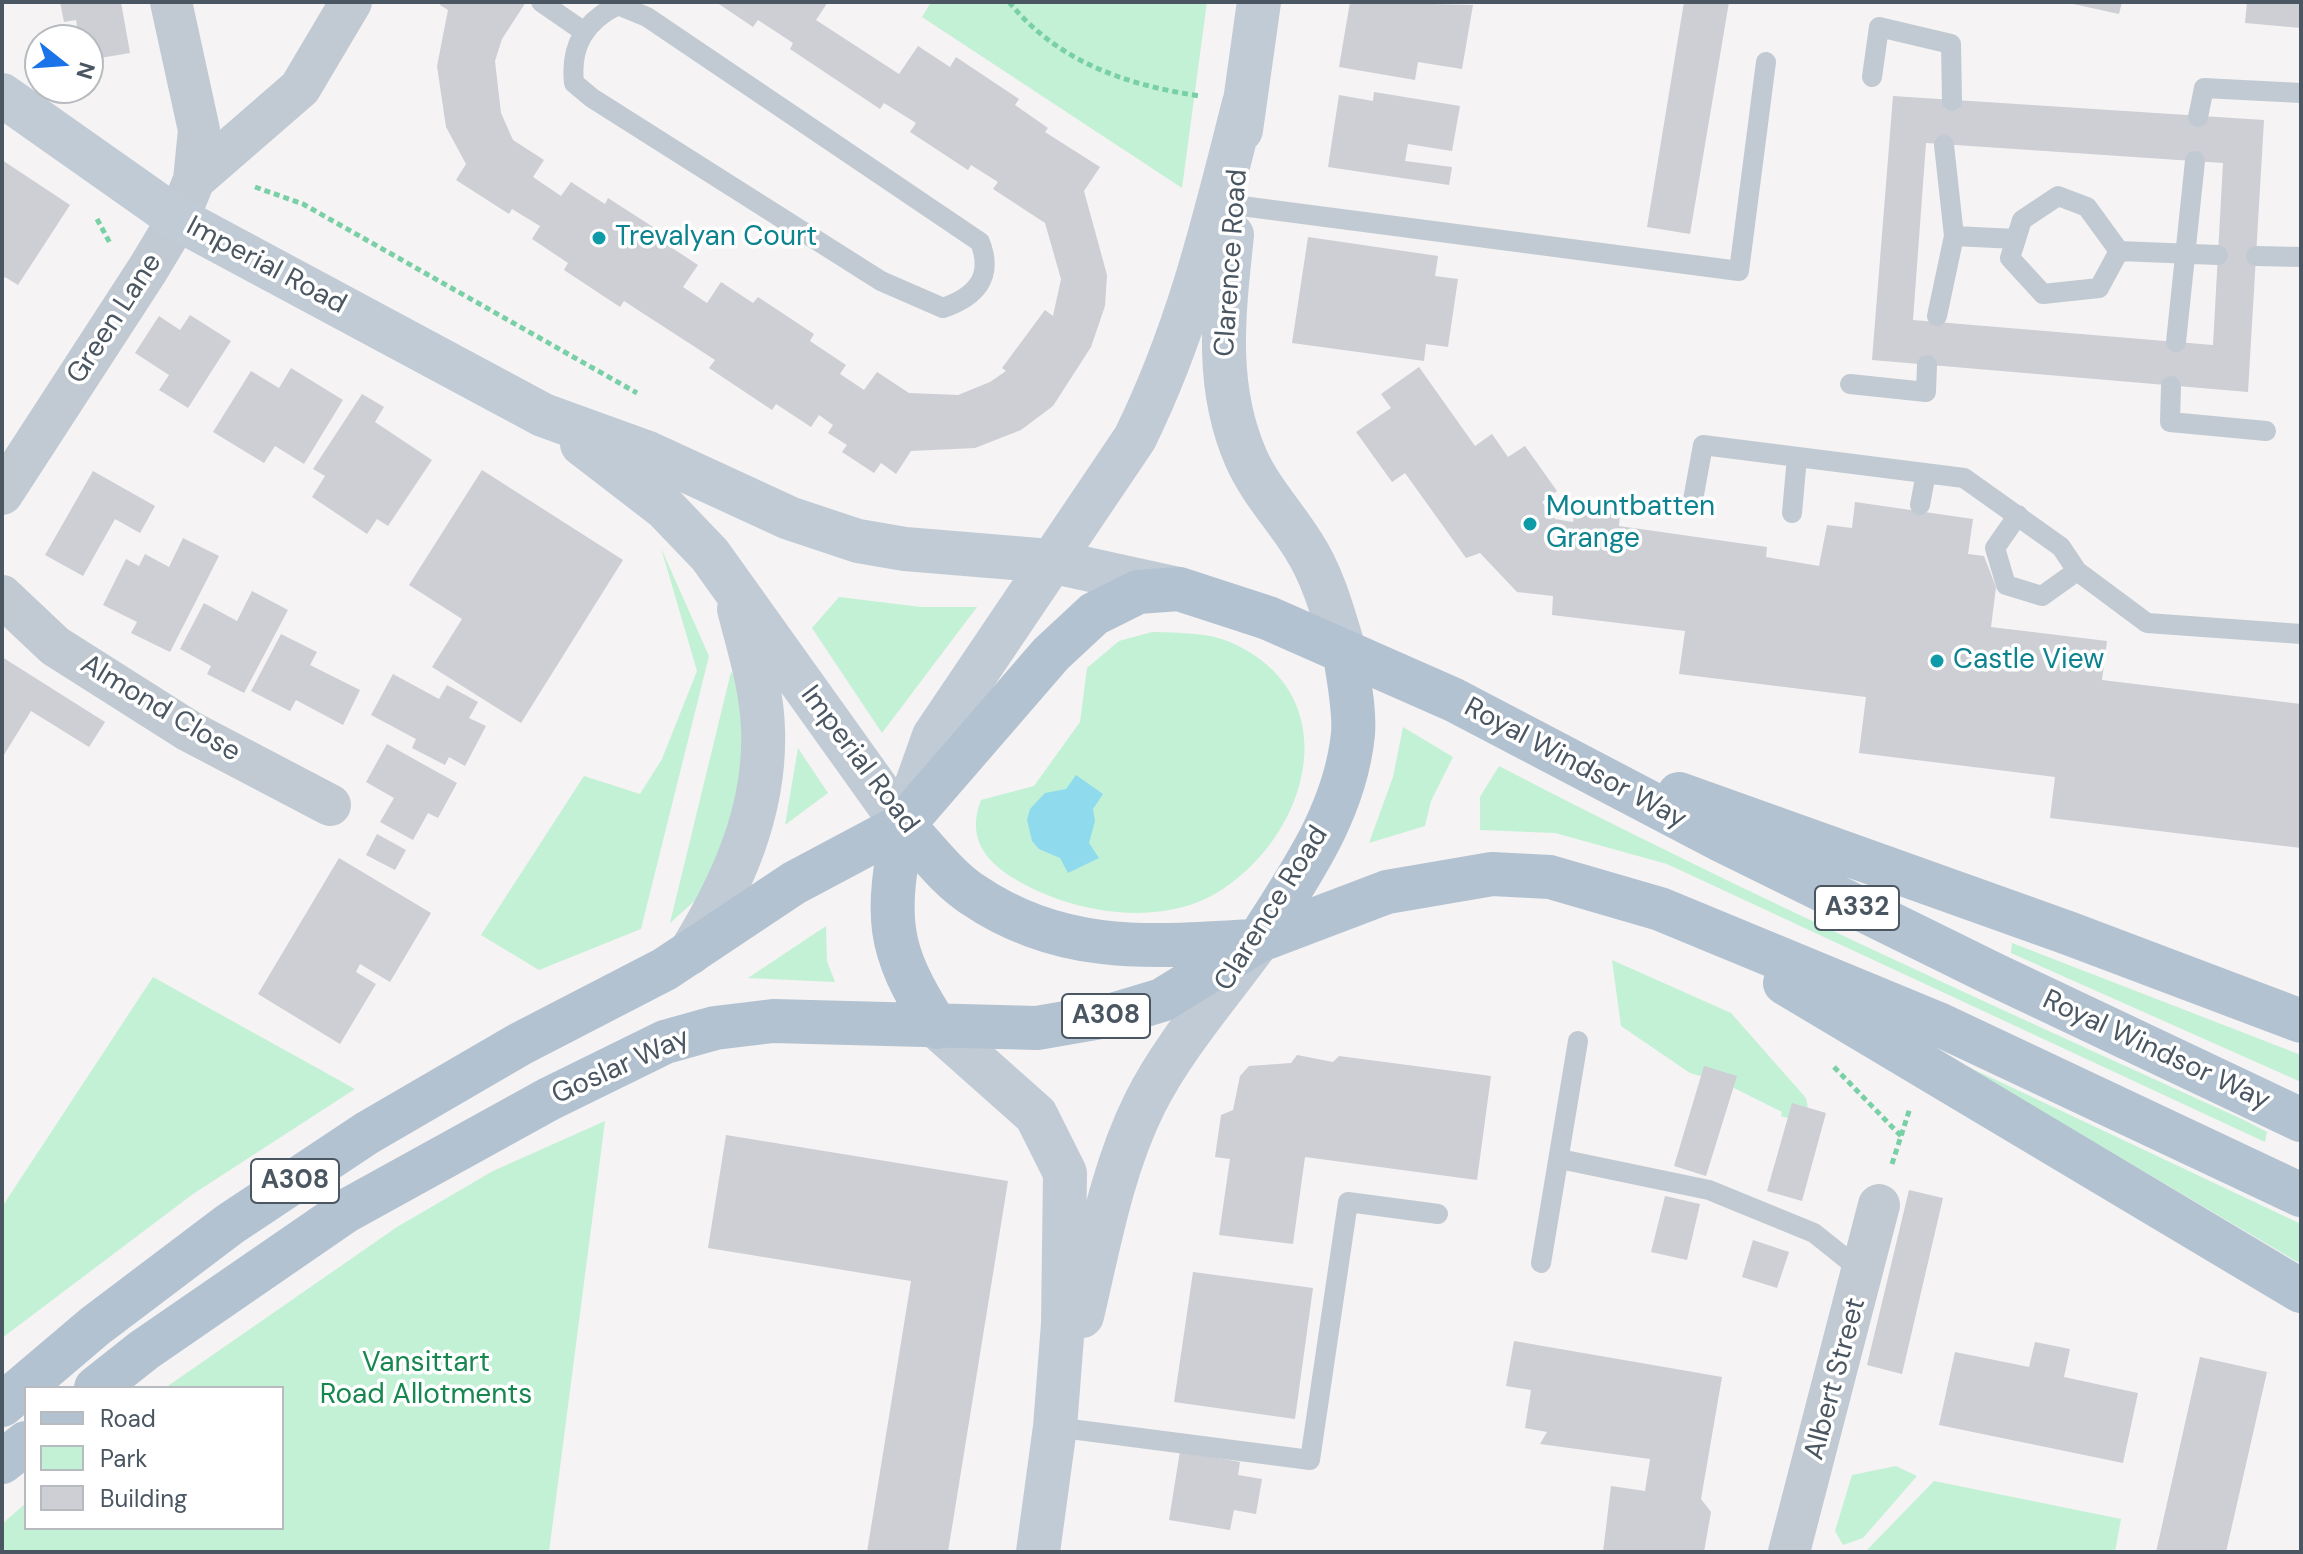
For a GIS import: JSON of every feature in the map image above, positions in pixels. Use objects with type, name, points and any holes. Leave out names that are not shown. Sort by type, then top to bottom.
[{"type":"main road","name":"Clarence Road","points":[[1055,1427],[1128,1141],[1166,1066],[1258,941],[1317,847],[1341,790],[1353,733],[1345,653],[1330,604],[1306,549],[1246,459],[1226,396],[1222,339],[1244,103],[1259,2]]},
{"type":"main road","name":"Imperial Road","points":[[2,95],[186,200],[543,415],[665,508],[710,555],[733,585],[893,812],[971,893],[1011,917],[1056,934],[1100,944],[1146,948],[1258,941]]},
{"type":"main road","name":"Clarence Road","points":[[893,812],[934,736],[1135,438],[1178,344],[1209,244],[1244,103]]},
{"type":"main road","name":"Imperial Road","points":[[543,415],[648,453],[789,518],[858,541],[905,549],[1050,561],[1179,589]]},
{"type":"main road","points":[[690,953],[734,875],[747,842],[760,777],[763,729],[759,693],[733,585]]},
{"type":"main road","name":"Royal Windsor Way","points":[[893,812],[1094,614],[1138,592],[1179,589],[1268,618],[1454,700],[1762,861],[2301,1120]]},
{"type":"main road","points":[[1560,753],[2068,933],[2301,1021]]},
{"type":"main road","points":[[893,812],[892,928],[908,983],[937,1027]]},
{"type":"main road","name":"A308","points":[[24,1386],[95,1326],[230,1224],[367,1133],[520,1044],[614,998],[690,953],[893,812]]},
{"type":"main road","name":"A332","points":[[1258,941],[1387,892],[1492,874],[1550,877],[1660,909],[1936,1023],[2301,1195]]},
{"type":"main road","points":[[1693,924],[1831,1013],[2301,1291]]},
{"type":"main road","name":"Goslar Way","points":[[99,1386],[144,1350],[346,1211],[549,1099],[665,1042],[715,1028],[773,1021],[1037,1028],[1112,1015],[1162,1000],[1258,941]]},
{"type":"main road","name":"Clarence Road","points":[[937,1027],[1036,1115],[1065,1173],[1065,1273],[1055,1427],[1038,1552]]},
{"type":"main road","name":"A308","points":[[2,1405],[24,1386]]},
{"type":"main road","points":[[2,1462],[24,1445]]},
{"type":"street","points":[[171,2],[199,130],[186,200]]},
{"type":"street","name":"Green Lane","points":[[2,494],[186,200],[300,88],[351,2]]},
{"type":"street","name":"Almond Close","points":[[2,596],[55,646],[189,731],[330,805]]},
{"type":"street","name":"Albert Street","points":[[1789,1552],[1864,1273],[1879,1205]]},
{"type":"lane","points":[[541,2],[583,31]]},
{"type":"lane","points":[[618,5],[647,17],[854,156],[980,242],[985,256],[983,277],[974,294],[943,308],[893,287],[592,98],[574,83],[572,62],[583,31],[599,14],[618,5]]},
{"type":"lane","points":[[1872,77],[1879,27],[1951,44],[1952,101]]},
{"type":"lane","points":[[1234,205],[1739,271],[1766,62]]},
{"type":"lane","points":[[2198,117],[2204,88],[2301,93]]},
{"type":"lane","points":[[1937,316],[1954,236],[1944,145]]},
{"type":"lane","points":[[2176,342],[2195,161]]},
{"type":"lane","points":[[2058,196],[2087,207],[2119,251],[2099,288],[2043,294],[2010,258],[2022,220],[2058,196]]},
{"type":"lane","points":[[1954,236],[2016,239]]},
{"type":"lane","points":[[2119,251],[2218,255]]},
{"type":"lane","points":[[2256,256],[2301,257]]},
{"type":"lane","points":[[1850,384],[1926,392],[1927,365]]},
{"type":"lane","points":[[2171,386],[2170,422],[2266,431]]},
{"type":"lane","points":[[1693,500],[1703,445],[1964,478],[2061,547],[2077,571],[2147,623],[2301,634]]},
{"type":"lane","points":[[1792,513],[1797,457]]},
{"type":"lane","points":[[1920,505],[1926,473]]},
{"type":"lane","points":[[2018,515],[1995,548],[2006,585],[2042,596],[2077,571]]},
{"type":"lane","points":[[1541,1263],[1578,1041]]},
{"type":"lane","points":[[1560,1159],[1709,1190],[1814,1233],[1864,1273]]},
{"type":"lane","points":[[1055,1427],[1310,1460],[1348,1202],[1438,1214]]},
{"type":"path","points":[[1009,2],[1046,39],[1078,62],[1150,88],[1244,103]]},
{"type":"path","points":[[186,200],[258,187],[303,204],[637,393]]},
{"type":"path","points":[[1879,1205],[1914,1095]]},
{"type":"green space","points":[[931,2],[1207,2],[1182,188],[922,17]]},
{"type":"green space","points":[[661,548],[709,656],[641,929],[539,970],[481,935],[584,776],[640,794],[662,759],[697,671]]},
{"type":"green space","points":[[839,597],[921,607],[977,607],[882,733],[812,628]]},
{"type":"green space","points":[[1152,632],[1211,636],[1230,642],[1267,665],[1291,694],[1303,727],[1304,762],[1295,798],[1278,833],[1254,864],[1223,889],[1199,901],[1146,913],[1090,908],[1064,901],[1015,879],[986,855],[977,836],[976,825],[981,800],[1034,786],[1080,722],[1087,668],[1119,641]]},
{"type":"green space","points":[[731,672],[740,680],[743,793],[700,896],[670,923]]},
{"type":"green space","points":[[1403,727],[1453,757],[1431,801],[1425,826],[1369,843],[1393,777]]},
{"type":"green space","points":[[798,748],[828,793],[785,825]]},
{"type":"green space","points":[[1499,766],[1776,904],[2244,1120],[2267,1132],[2265,1142],[1667,864],[1555,833],[1480,830],[1480,797]]},
{"type":"green space","points":[[826,926],[827,961],[835,982],[748,978]]},
{"type":"green space","points":[[2012,943],[2301,1055],[2301,1082],[2011,953]]},
{"type":"green space","points":[[1612,960],[1731,1013],[1806,1098],[1811,1125],[1781,1116],[1782,1112],[1722,1082],[1690,1073],[1621,1026]]},
{"type":"green space","points":[[153,977],[355,1089],[193,1194],[2,1338],[2,1207]]},
{"type":"green space","points":[[1960,1063],[2301,1224],[2301,1264]]},
{"type":"green space","name":"Vansittart Road Allotments","points":[[605,1121],[549,1552],[2,1552],[2,1524],[24,1505],[24,1530],[284,1530],[284,1386],[168,1386],[397,1227],[493,1171]]},
{"type":"green space","points":[[1896,1466],[1917,1476],[1863,1538],[1843,1545],[1835,1531],[1852,1475]]},
{"type":"green space","points":[[1934,1481],[2121,1519],[2115,1552],[1865,1552]]},
{"type":"water","points":[[1076,775],[1103,794],[1093,809],[1095,821],[1089,843],[1099,858],[1068,873],[1060,858],[1039,849],[1032,841],[1027,820],[1030,809],[1045,793],[1066,789]]},
{"type":"building","points":[[60,2],[121,2],[130,53],[104,57],[104,24],[77,24],[76,20],[64,22]]},
{"type":"building","name":"Trevalyan Court","points":[[441,2],[526,2],[502,39],[495,61],[501,113],[513,140],[544,160],[533,177],[561,196],[571,182],[605,204],[608,198],[667,236],[663,242],[698,265],[683,287],[707,303],[721,282],[753,303],[758,297],[814,334],[810,341],[846,365],[840,374],[864,390],[877,372],[909,393],[958,395],[990,382],[1006,371],[1002,368],[1045,310],[1053,316],[1061,279],[1045,223],[993,189],[998,182],[971,165],[968,170],[910,132],[916,123],[884,103],[880,109],[790,49],[793,43],[758,20],[753,27],[716,2],[828,2],[816,20],[899,74],[918,46],[950,67],[956,57],[1019,99],[1015,105],[1048,128],[1045,132],[1100,167],[1084,191],[1107,275],[1105,306],[1091,347],[1053,406],[1021,430],[975,448],[911,451],[896,474],[881,463],[874,473],[842,452],[847,445],[828,433],[833,425],[819,415],[811,427],[776,404],[772,410],[709,368],[715,360],[624,301],[620,307],[564,270],[568,263],[532,239],[540,226],[512,209],[509,214],[456,180],[466,164],[446,127],[437,66],[448,10],[440,5]]},
{"type":"building","points":[[1350,2],[1473,5],[1462,69],[1418,62],[1415,80],[1339,67]]},
{"type":"building","points":[[1684,2],[1729,2],[1690,234],[1647,227]]},
{"type":"building","points":[[2064,2],[2122,2],[2119,14]]},
{"type":"building","points":[[2247,2],[2301,2],[2301,28],[2245,23]]},
{"type":"building","points":[[1374,92],[1460,106],[1452,151],[1408,144],[1405,161],[1452,167],[1449,185],[1328,167],[1339,95],[1373,101]]},
{"type":"building","points":[[1893,96],[2264,120],[2248,392],[1872,360]],"holes":[[[1926,143],[2223,163],[2213,345],[1913,320]]]},
{"type":"building","points":[[2,160],[70,205],[18,285],[5,277],[2,281]]},
{"type":"building","points":[[1308,237],[1438,256],[1435,276],[1458,279],[1448,347],[1426,344],[1424,361],[1292,343]]},
{"type":"building","points":[[190,315],[231,341],[188,408],[159,390],[169,375],[135,353],[159,316],[180,330]]},
{"type":"building","name":"Castle View","points":[[1419,367],[1475,446],[1492,434],[1508,457],[1525,446],[1557,491],[1542,502],[1555,519],[1573,522],[1575,508],[1620,515],[1619,526],[1767,547],[1766,557],[1819,566],[1827,525],[1852,528],[1855,502],[1973,519],[1968,554],[1984,556],[1996,587],[1991,627],[2107,641],[2102,680],[2301,704],[2301,848],[2050,818],[2055,777],[1859,753],[1866,697],[1679,674],[1685,631],[1552,615],[1553,596],[1517,592],[1480,553],[1466,558],[1405,473],[1392,482],[1356,432],[1391,408],[1381,394]]},
{"type":"building","points":[[291,368],[343,400],[304,464],[275,446],[264,463],[213,432],[251,371],[279,388]]},
{"type":"building","points":[[362,394],[384,407],[375,422],[432,460],[388,526],[377,519],[367,534],[312,497],[325,476],[313,469]]},
{"type":"building","points":[[482,470],[623,560],[521,723],[432,667],[462,619],[409,585]]},
{"type":"building","points":[[93,471],[155,506],[140,533],[115,519],[83,576],[45,555]]},
{"type":"building","points":[[183,538],[219,556],[170,652],[131,633],[137,622],[103,605],[126,559],[139,566],[145,554],[169,567]]},
{"type":"building","points":[[252,591],[288,610],[244,693],[207,674],[211,666],[180,649],[204,603],[237,621]]},
{"type":"building","points":[[281,634],[317,652],[310,665],[360,690],[343,725],[296,700],[290,711],[251,691]]},
{"type":"building","points":[[2,657],[105,722],[89,747],[31,711],[2,758]]},
{"type":"building","points":[[393,674],[439,699],[447,685],[478,702],[469,718],[486,726],[465,766],[449,757],[445,765],[412,748],[416,739],[371,715]]},
{"type":"building","points":[[387,744],[457,783],[438,818],[428,813],[413,840],[380,822],[394,798],[366,782]]},
{"type":"building","points":[[377,834],[406,850],[395,870],[366,855]]},
{"type":"building","points":[[339,858],[431,913],[390,982],[360,964],[356,972],[376,984],[340,1044],[258,994]]},
{"type":"building","points":[[1297,1055],[1333,1062],[1339,1056],[1491,1076],[1477,1180],[1305,1157],[1293,1244],[1219,1235],[1230,1159],[1215,1157],[1221,1115],[1233,1110],[1240,1076],[1249,1066],[1291,1063]]},
{"type":"building","points":[[1704,1066],[1737,1076],[1706,1176],[1674,1166]]},
{"type":"building","points":[[1792,1103],[1826,1113],[1802,1201],[1767,1191]]},
{"type":"building","points":[[726,1135],[1008,1181],[948,1552],[867,1552],[911,1281],[708,1248]]},
{"type":"building","points":[[1909,1190],[1943,1198],[1902,1374],[1867,1365]]},
{"type":"building","points":[[1665,1196],[1700,1204],[1687,1260],[1651,1252]]},
{"type":"building","points":[[1753,1240],[1789,1252],[1777,1288],[1742,1277]]},
{"type":"building","points":[[1193,1272],[1313,1288],[1295,1419],[1174,1402]]},
{"type":"building","points":[[1514,1341],[1722,1377],[1701,1499],[1711,1512],[1704,1552],[1603,1552],[1611,1486],[1645,1491],[1650,1459],[1540,1444],[1547,1432],[1525,1428],[1531,1390],[1506,1386]]},
{"type":"building","points":[[2035,1342],[2070,1349],[2064,1377],[2138,1393],[2123,1463],[1939,1425],[1955,1352],[2029,1367]]},
{"type":"building","points":[[2200,1357],[2267,1372],[2226,1552],[2156,1552]]},
{"type":"building","points":[[1180,1451],[1240,1462],[1238,1475],[1262,1479],[1256,1514],[1234,1510],[1230,1530],[1169,1520]]},
{"type":"place","name":"Trevalyan Court","points":[[599,238]]},
{"type":"place","name":"Mountbatten Grange","points":[[1530,524]]},
{"type":"place","name":"Castle View","points":[[1937,661]]}]
